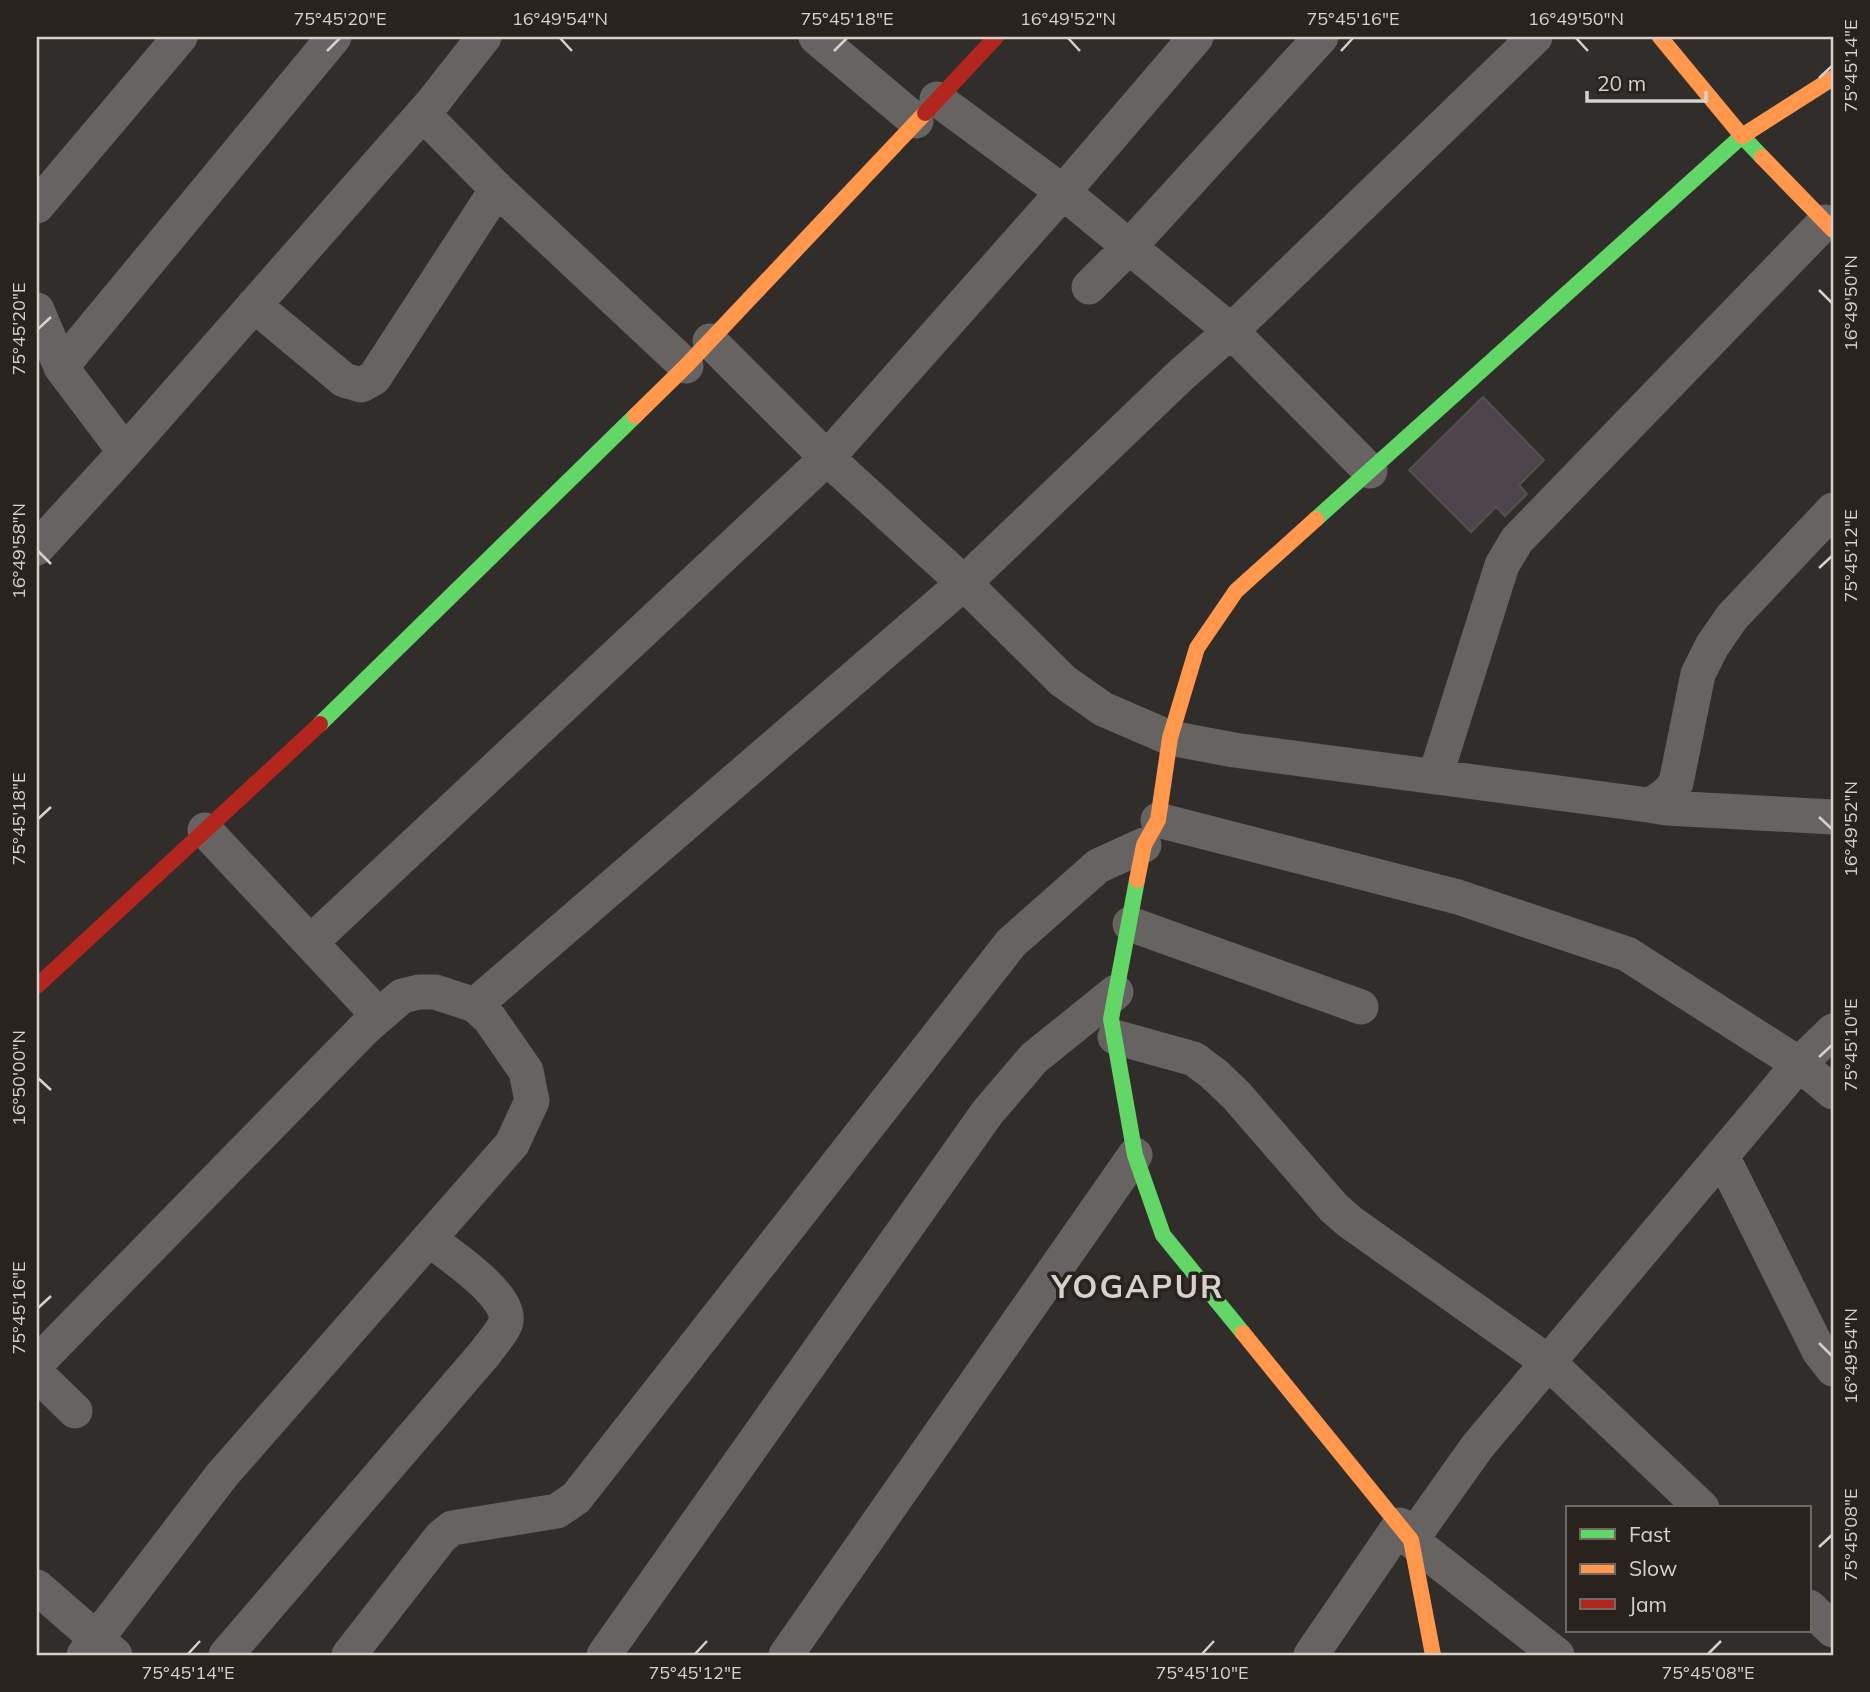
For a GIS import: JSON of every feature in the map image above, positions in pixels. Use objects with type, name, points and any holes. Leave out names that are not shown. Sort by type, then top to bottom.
[{"type":"street","points":[[37,206],[180,37]]},
{"type":"street","points":[[61,367],[334,37]]},
{"type":"street","points":[[37,548],[423,114],[484,37]]},
{"type":"street","points":[[816,37],[927,110],[1063,192],[1231,331],[1370,471]]},
{"type":"street","points":[[37,986],[364,683],[686,366],[996,37]]},
{"type":"street","points":[[311,942],[827,458],[1063,192],[1196,37]]},
{"type":"street","points":[[1089,287],[1130,246],[1321,37]]},
{"type":"street","points":[[475,1005],[964,583],[1182,373],[1231,331],[1535,37]]},
{"type":"street","points":[[1435,777],[1502,565],[1517,540],[1829,226],[1742,136],[1660,37]]},
{"type":"street","points":[[1557,1655],[1405,1533],[1163,1234],[1135,1155],[1111,1019],[1170,738],[1197,648],[1236,591],[1742,136],[1833,78]]},
{"type":"street","points":[[423,114],[497,189],[686,366]]},
{"type":"street","points":[[254,305],[344,380],[361,385],[374,378],[497,189]]},
{"type":"street","points":[[37,310],[61,367],[125,452]]},
{"type":"street","points":[[710,341],[827,458],[964,583],[1063,681],[1103,709],[1170,738],[1234,750],[1667,808],[1833,817]]},
{"type":"street","points":[[1648,805],[1659,801],[1676,783],[1698,674],[1712,646],[1732,617],[1833,510]]},
{"type":"street","points":[[205,830],[379,1016]]},
{"type":"street","points":[[349,1655],[441,1537],[452,1528],[557,1511],[576,1498],[1011,943],[1098,866],[1151,833],[1458,897],[1627,954],[1799,1064],[1833,1092]]},
{"type":"street","points":[[1130,924],[1362,1007]]},
{"type":"street","points":[[37,1363],[379,1016],[402,996],[435,992],[475,1005],[490,1019],[526,1071],[532,1101],[512,1144],[222,1475],[98,1650],[37,1587]]},
{"type":"street","points":[[604,1655],[987,1113],[1034,1058],[1116,992]]},
{"type":"street","points":[[1311,1655],[1405,1533],[1548,1362],[1799,1064],[1833,1031]]},
{"type":"street","points":[[1115,1037],[1194,1059],[1214,1074],[1237,1096],[1334,1208],[1548,1362],[1700,1506]]},
{"type":"street","points":[[786,1655],[1135,1155]]},
{"type":"street","points":[[1722,1156],[1819,1351],[1833,1369]]},
{"type":"street","points":[[226,1655],[485,1353],[506,1321],[504,1306],[495,1293],[429,1239]]},
{"type":"street","points":[[37,1374],[75,1411]]},
{"type":"street","points":[[1405,1533],[1433,1655]]},
{"type":"street","points":[[1811,1609],[1833,1630]]},
{"type":"building","points":[[1483,397],[1544,460],[1519,485],[1527,494],[1505,516],[1496,507],[1471,532],[1409,470]]},
{"type":"traffic: fast","points":[[1316,519],[1742,136],[1762,157]]},
{"type":"traffic: fast","points":[[320,724],[635,416]]},
{"type":"traffic: fast","points":[[1137,880],[1111,1019],[1135,1155],[1163,1235],[1243,1333]]},
{"type":"traffic: slow","points":[[1660,37],[1742,136],[1833,78]]},
{"type":"traffic: slow","points":[[635,416],[686,366],[925,113]]},
{"type":"traffic: slow","points":[[1762,157],[1833,230]]},
{"type":"traffic: slow","points":[[1137,880],[1144,845],[1158,820],[1170,738],[1197,648],[1236,591],[1316,519]]},
{"type":"traffic: slow","points":[[1243,1333],[1411,1540],[1433,1655]]},
{"type":"traffic: jam","points":[[925,113],[996,37]]},
{"type":"traffic: jam","points":[[37,986],[320,724]]},
{"type":"district","name":"YOGAPUR","points":[[1138,1287]]}]
